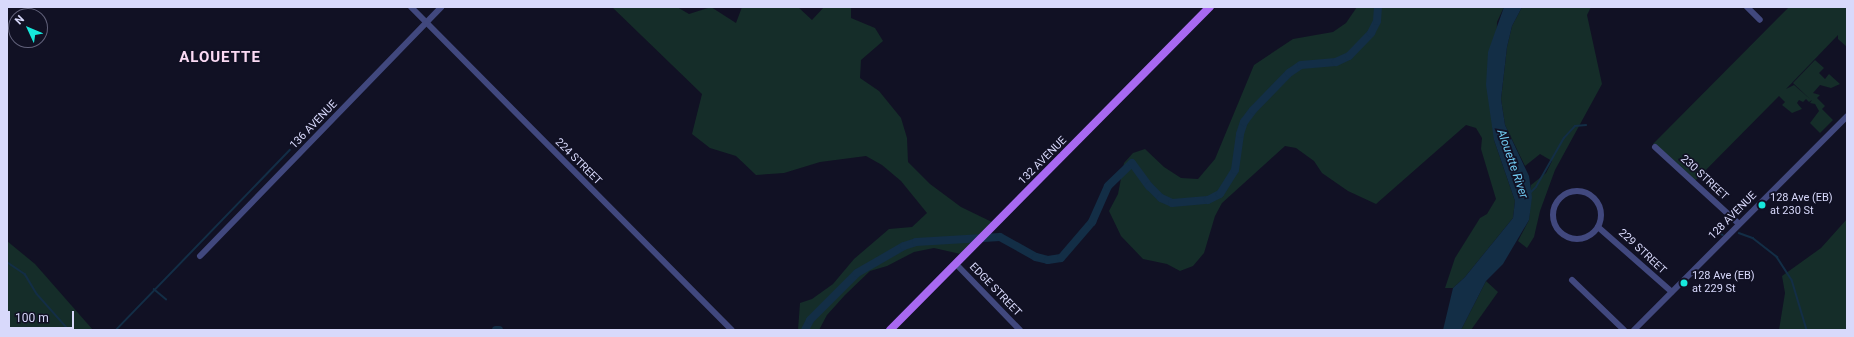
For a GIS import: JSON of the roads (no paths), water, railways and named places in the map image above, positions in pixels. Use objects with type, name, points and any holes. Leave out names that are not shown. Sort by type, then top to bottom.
[{"type":"main road","name":"132 AVENUE","points":[[890,330],[1210,7]]},
{"type":"street","name":"224 STREET","points":[[411,7],[732,330]]},
{"type":"street","name":"136 AVENUE","points":[[200,256],[441,7]]},
{"type":"street","points":[[1747,7],[1760,20]]},
{"type":"street","name":"128 AVENUE","points":[[1634,330],[1847,116]]},
{"type":"street","name":"230 STREET","points":[[1655,147],[1739,224]]},
{"type":"street","points":[[1571,192],[1590,195],[1600,207],[1598,227],[1583,239],[1567,238],[1554,224],[1555,204],[1571,192]]},
{"type":"street","name":"229 STREET","points":[[1598,227],[1672,292]]},
{"type":"street","name":"EDGE STREET","points":[[956,264],[1020,330]]},
{"type":"street","points":[[1572,280],[1624,330]]},
{"type":"water","name":"Alouette River","points":[[1504,7],[1522,7],[1512,26],[1507,47],[1501,99],[1505,125],[1529,176],[1532,197],[1529,220],[1503,264],[1486,281],[1461,330],[1443,330],[1453,288],[1465,277],[1513,218],[1515,201],[1494,140],[1486,85],[1488,52]]},
{"type":"waterway","points":[[805,330],[810,320],[857,273],[904,246],[916,242],[1000,237],[1036,257],[1048,260],[1061,258],[1092,222],[1108,186],[1132,163],[1149,186],[1161,198],[1172,203],[1208,200],[1220,194],[1235,170],[1240,134],[1244,122],[1253,110],[1289,73],[1301,65],[1336,62],[1349,56],[1371,33],[1377,21],[1378,7]]},
{"type":"waterway","name":"Alouette River","points":[[1531,192],[1536,187],[1564,138],[1575,126],[1586,125]]},
{"type":"waterway","points":[[116,330],[290,150]]},
{"type":"waterway","points":[[1739,233],[1753,238],[1777,257],[1792,280],[1807,330]]},
{"type":"waterway","points":[[7,262],[25,274],[37,294],[69,330]]},
{"type":"waterway","points":[[154,289],[166,299]]},
{"type":"place","name":"128 Ave (EB) at 230 St","points":[[1762,205]]},
{"type":"place","name":"128 Ave (EB) at 229 St","points":[[1684,283]]},
{"type":"district","name":"ALOUETTE","points":[[220,58]]}]
